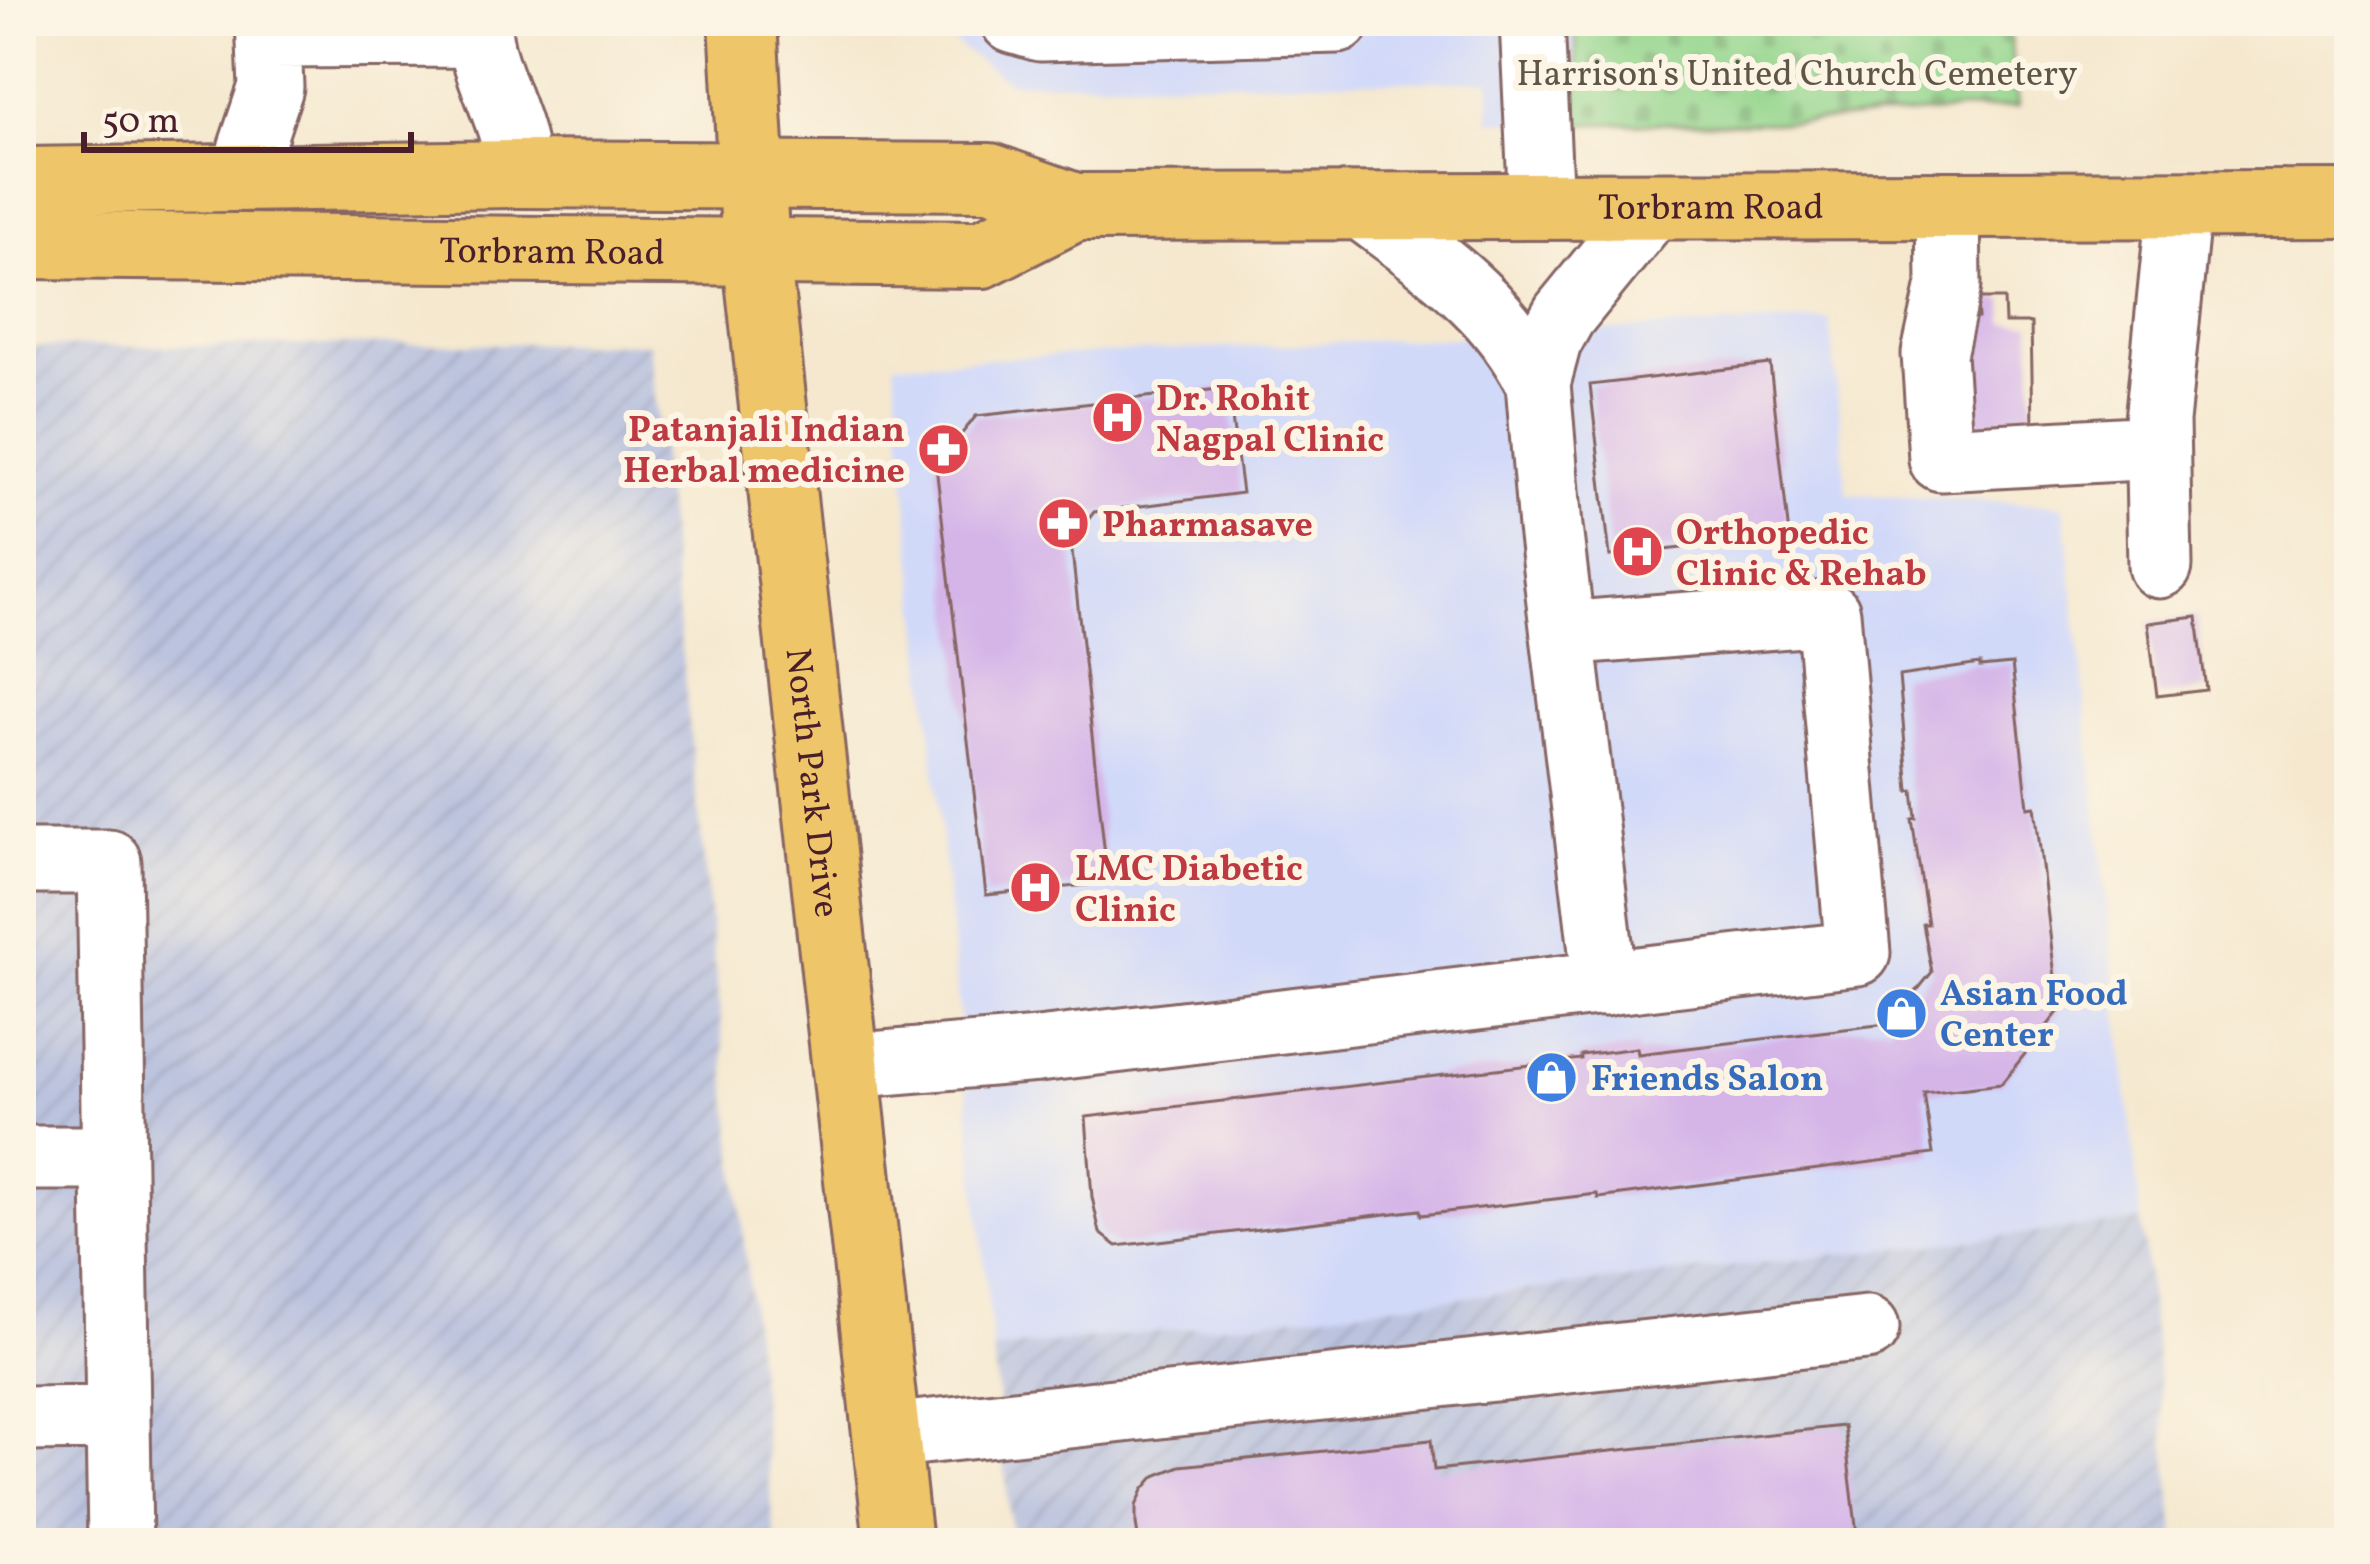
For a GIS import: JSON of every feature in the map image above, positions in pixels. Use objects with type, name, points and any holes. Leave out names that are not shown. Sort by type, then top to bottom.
[{"type":"main road","name":"North Park Drive","points":[[743,21],[755,252],[898,1543]]},
{"type":"main road","name":"Torbram Road","points":[[21,181],[517,174],[990,177],[1075,207],[2349,204]]},
{"type":"main road","name":"Torbram Road","points":[[21,245],[982,254],[1075,207]]},
{"type":"lane","points":[[1012,21],[1040,29],[1338,21]]},
{"type":"lane","points":[[1532,21],[1540,206]]},
{"type":"lane","points":[[251,177],[250,150],[271,87],[269,29],[479,28],[518,150],[517,174]]},
{"type":"lane","points":[[2160,566],[2156,447],[2179,205]]},
{"type":"lane","points":[[1948,206],[1949,285],[1934,354],[1941,459],[2156,447]]},
{"type":"lane","points":[[1361,207],[1475,294],[1504,325],[1538,382]]},
{"type":"lane","points":[[1604,983],[1538,382],[1549,342],[1564,315],[1652,207]]},
{"type":"lane","points":[[848,1066],[1038,1050],[1858,953],[1828,614],[1563,634]]},
{"type":"lane","points":[[21,862],[109,862],[119,1543]]},
{"type":"lane","points":[[21,1158],[113,1158]]},
{"type":"lane","points":[[886,1436],[1867,1328]]},
{"type":"lane","points":[[21,1419],[118,1418]]},
{"type":"shaded area","points":[[924,21],[1576,21],[1577,124],[1489,120],[1490,81],[1008,82]]},
{"type":"shaded area","points":[[1830,320],[1847,494],[2064,505],[2141,1221],[993,1350],[894,363]]},
{"type":"shaded area","points":[[649,343],[776,1543],[21,1543],[21,347]]},
{"type":"shaded area","points":[[2141,1221],[2177,1543],[1012,1543],[993,1350]]},
{"type":"green space","name":"Harrison's United Church Cemetery","points":[[1576,21],[2008,21],[2018,106],[1805,122],[1577,124]]},
{"type":"building","points":[[1977,299],[2004,299],[2005,323],[2031,323],[2033,426],[1962,428],[1959,318],[1978,318]]},
{"type":"building","points":[[1770,364],[1789,536],[1610,556],[1590,385]]},
{"type":"building","points":[[1228,388],[1242,493],[1094,512],[1071,542],[1108,883],[986,895],[936,466],[976,416]]},
{"type":"building","points":[[2197,617],[2206,690],[2157,696],[2148,623]]},
{"type":"building","points":[[2012,664],[2028,807],[2035,806],[2059,1011],[2001,1084],[1924,1093],[1933,1154],[1598,1198],[1597,1194],[1421,1215],[1420,1210],[1117,1246],[1100,1233],[1092,1197],[1086,1117],[1581,1059],[1581,1055],[1637,1048],[1638,1054],[1886,1024],[1886,1029],[1932,972],[1923,924],[1928,924],[1912,819],[1916,818],[1913,790],[1909,791],[1899,676]]},
{"type":"building","points":[[1844,1426],[1858,1543],[1139,1543],[1136,1524],[1136,1506],[1143,1490],[1155,1476],[1180,1466],[1431,1440],[1434,1470]]},
{"type":"place","name":"Dr. Rohit Nagpal Clinic","points":[[1117,418]]},
{"type":"place","name":"Patanjali Indian Herbal medicine","points":[[944,449]]},
{"type":"place","name":"Pharmasave","points":[[1063,523]]},
{"type":"place","name":"Orthopedic Clinic & Rehab","points":[[1637,552]]},
{"type":"place","name":"LMC Diabetic Clinic","points":[[1036,888]]},
{"type":"place","name":"Asian Food Center","points":[[1901,1013]]},
{"type":"place","name":"Friends Salon","points":[[1552,1077]]}]
